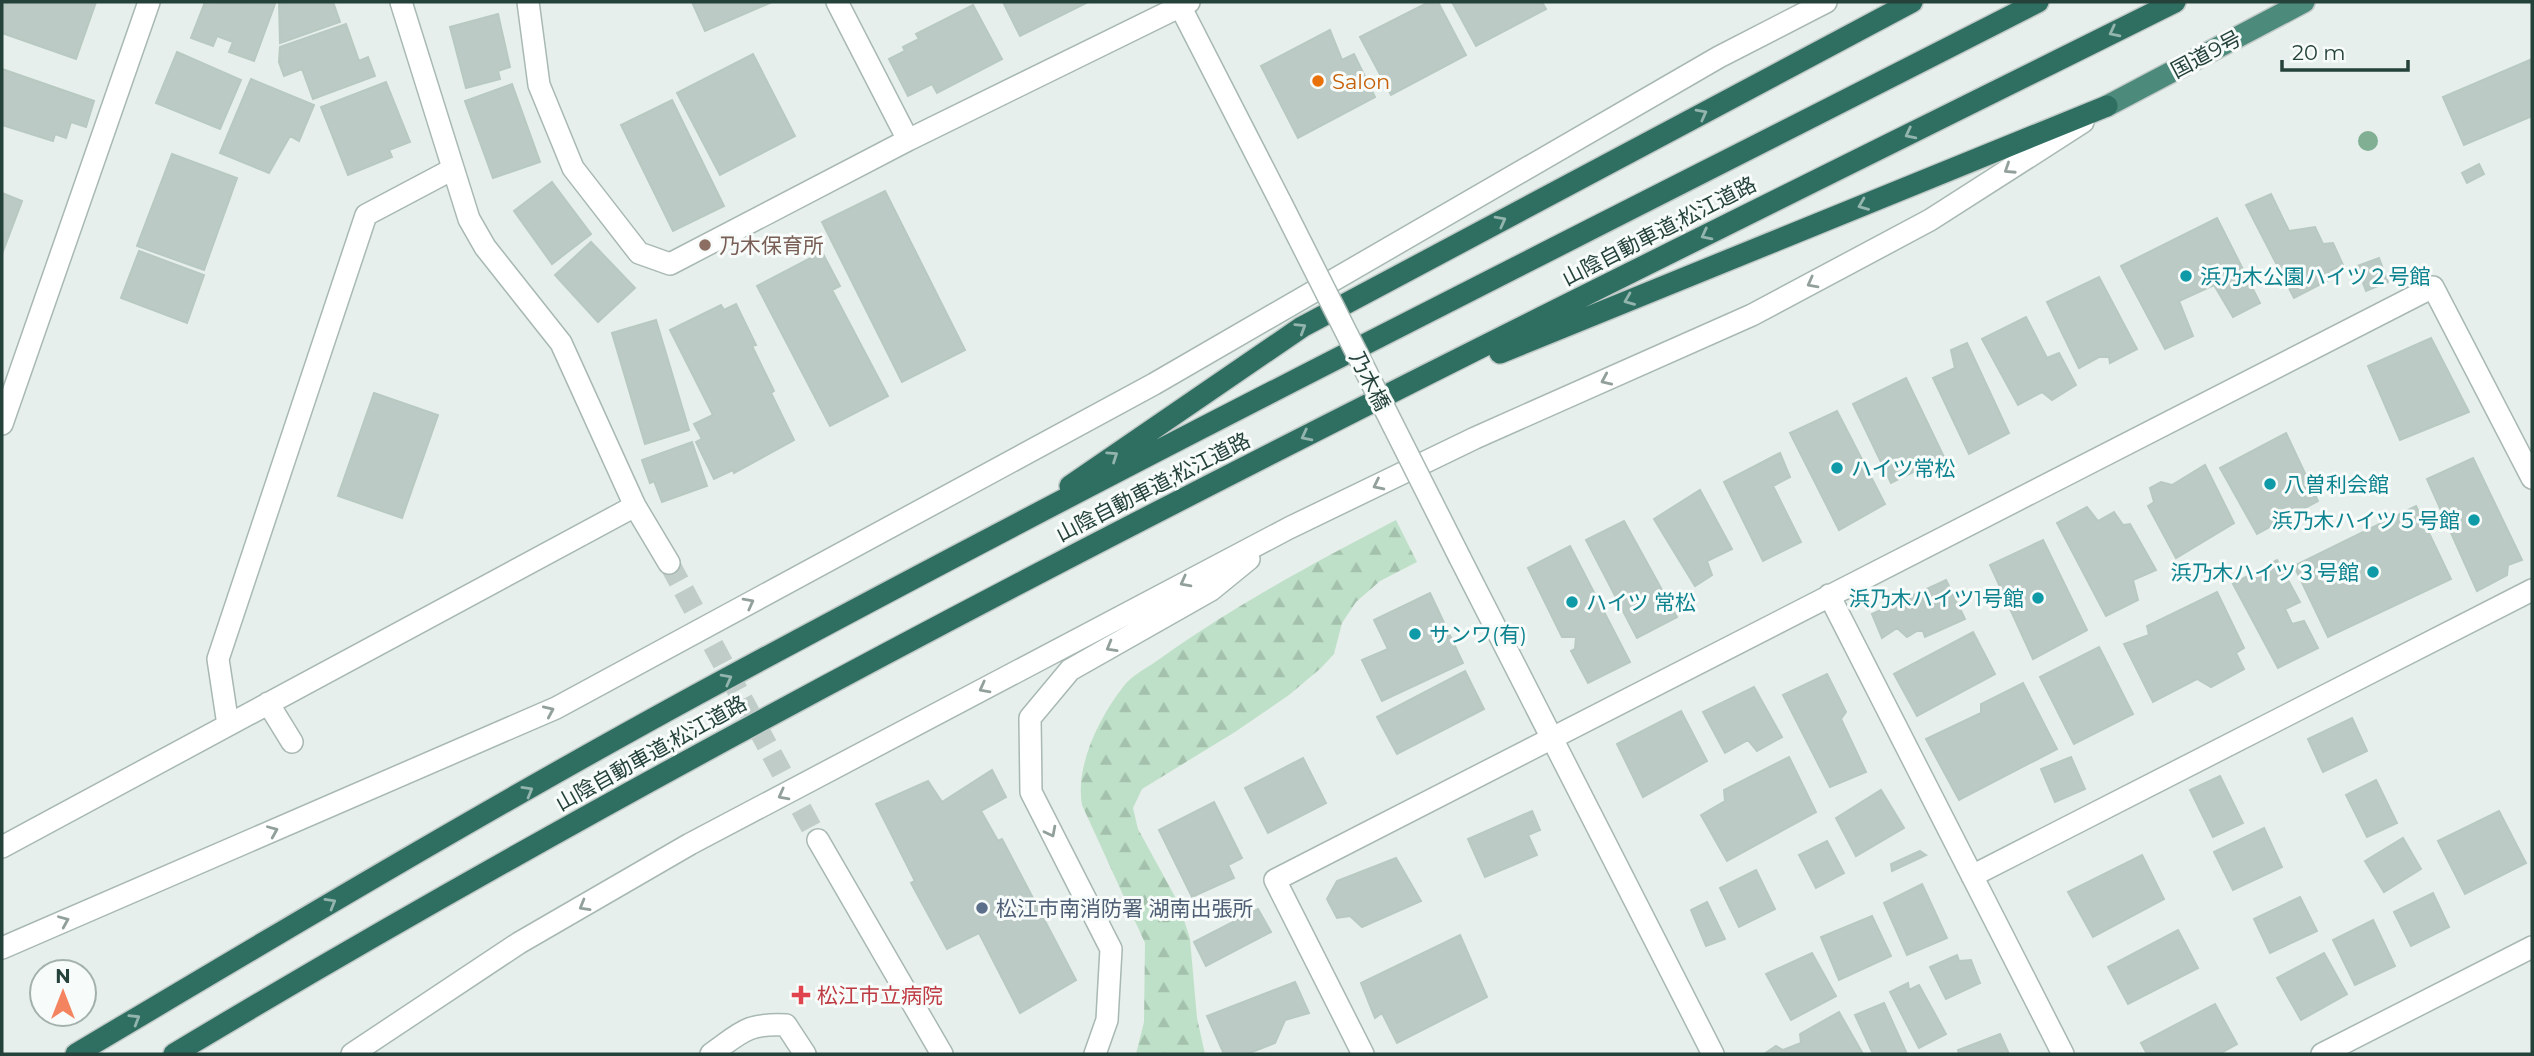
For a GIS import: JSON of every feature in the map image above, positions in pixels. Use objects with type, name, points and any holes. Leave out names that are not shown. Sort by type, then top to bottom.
[{"type":"highway","points":[[996,536],[1302,327],[1912,2]]},
{"type":"highway","name":"山陰自動車道;松江道路","points":[[76,1054],[281,932],[693,697],[996,536],[2038,2]]},
{"type":"highway","name":"山陰自動車道;松江道路","points":[[174,1054],[306,975],[717,743],[1346,415],[2175,2]]},
{"type":"highway","name":"国道9号","points":[[2108,106],[2304,2]]},
{"type":"highway","points":[[1346,415],[2108,106]]},
{"type":"street","points":[[4,411],[149,2]]},
{"type":"street","points":[[401,2],[451,170],[469,219],[485,247],[561,343],[635,506],[669,563]]},
{"type":"street","points":[[528,2],[539,85],[573,169],[639,253],[670,264],[908,140],[1182,3]]},
{"type":"street","points":[[837,2],[908,140]]},
{"type":"street","points":[[2,948],[556,708],[1154,384],[1719,57],[1826,2]]},
{"type":"street","name":"乃木橋","points":[[1182,3],[1460,558],[1713,1054]]},
{"type":"street","points":[[352,1054],[519,943],[690,844],[1289,528],[1475,438],[1752,314],[1930,220],[2108,106]]},
{"type":"street","points":[[228,725],[218,659],[366,215],[451,170]]},
{"type":"street","points":[[1363,1054],[1275,880],[2434,287],[2532,478]]},
{"type":"street","points":[[2,846],[635,506]]},
{"type":"street","points":[[1095,1054],[1107,1020],[1111,949],[1031,792],[1030,718],[1070,670],[1211,590],[1289,528]]},
{"type":"street","points":[[1972,876],[2532,590]]},
{"type":"street","points":[[1829,596],[2063,1054]]},
{"type":"street","points":[[268,703],[292,741]]},
{"type":"street","points":[[818,840],[942,1054]]},
{"type":"street","points":[[2322,1054],[2532,947]]},
{"type":"street","points":[[711,1054],[760,1023],[786,1024],[805,1054]]},
{"type":"green space","points":[[1396,520],[1417,562],[1380,581],[1356,602],[1342,623],[1334,654],[1321,668],[1289,695],[1235,732],[1142,789],[1133,808],[1138,829],[1179,904],[1190,939],[1197,1018],[1205,1054],[1136,1054],[1144,1022],[1145,943],[1082,805],[1082,774],[1091,743],[1105,713],[1126,683],[1188,639],[1246,602]]},
{"type":"building","points":[[2,2],[96,2],[76,59],[2,33]]},
{"type":"building","points":[[205,2],[275,4],[254,61],[229,52],[233,42],[217,36],[213,46],[191,38]]},
{"type":"building","points":[[279,2],[333,2],[340,22],[280,43]]},
{"type":"building","points":[[692,2],[772,2],[705,31]]},
{"type":"building","points":[[1003,2],[1088,2],[1020,36]]},
{"type":"building","points":[[1429,2],[1438,2],[1466,55],[1391,95],[1360,37]]},
{"type":"building","points":[[1452,2],[1542,2],[1546,9],[1476,46]]},
{"type":"building","points":[[973,5],[1002,59],[937,93],[932,84],[908,96],[889,59],[905,51],[903,47],[919,39],[916,34]]},
{"type":"building","points":[[498,14],[510,67],[498,71],[500,79],[466,88],[450,27]]},
{"type":"building","points":[[346,24],[359,61],[368,57],[375,76],[313,99],[302,69],[284,76],[279,62],[280,47]]},
{"type":"building","name":"Salon","points":[[1330,30],[1342,60],[1354,54],[1375,97],[1298,138],[1261,66]]},
{"type":"building","points":[[177,52],[241,80],[220,129],[156,103]]},
{"type":"building","points":[[753,54],[795,136],[720,175],[677,93]]},
{"type":"building","points":[[2532,59],[2532,116],[2464,145],[2443,97]]},
{"type":"building","points":[[2,69],[94,101],[86,127],[71,122],[66,138],[55,134],[53,141],[2,125]]},
{"type":"building","points":[[251,79],[314,105],[299,141],[290,136],[269,173],[220,153]]},
{"type":"building","points":[[386,82],[410,142],[389,150],[392,157],[348,175],[321,107]]},
{"type":"building","points":[[512,84],[540,162],[493,178],[465,101]]},
{"type":"building","points":[[672,100],[724,206],[673,231],[621,125]]},
{"type":"building","points":[[172,154],[237,178],[204,270],[137,246]]},
{"type":"building","points":[[2479,164],[2484,174],[2467,183],[2462,173]]},
{"type":"building","points":[[552,182],[591,234],[552,264],[514,211]]},
{"type":"building","points":[[885,191],[965,350],[902,382],[822,222]]},
{"type":"building","points":[[2,193],[22,201],[2,254]]},
{"type":"building","points":[[2271,194],[2289,231],[2315,227],[2323,244],[2333,243],[2343,265],[2329,271],[2329,280],[2294,298],[2246,205]]},
{"type":"building","name":"浜乃木公園ハイツ２号館","points":[[2217,218],[2260,303],[2233,317],[2214,285],[2179,301],[2193,336],[2165,349],[2121,266]]},
{"type":"building","points":[[591,242],[635,288],[598,322],[555,275]]},
{"type":"building","points":[[139,251],[204,275],[187,323],[121,298]]},
{"type":"building","points":[[822,252],[840,286],[832,290],[888,396],[830,426],[757,286]]},
{"type":"building","points":[[2379,258],[2388,282],[2366,291],[2357,266]]},
{"type":"building","points":[[2099,277],[2137,349],[2110,363],[2109,357],[2099,357],[2079,368],[2047,302]]},
{"type":"building","points":[[736,304],[756,345],[752,346],[774,391],[771,393],[794,440],[734,473],[733,470],[714,479],[696,442],[702,439],[694,424],[713,415],[670,330],[721,305],[724,310]]},
{"type":"building","points":[[2026,317],[2047,358],[2059,353],[2076,385],[2052,400],[2042,392],[2018,405],[1982,339]]},
{"type":"building","points":[[656,320],[689,430],[645,444],[612,333]]},
{"type":"building","points":[[2431,338],[2469,412],[2400,440],[2368,366]]},
{"type":"building","points":[[1967,343],[2009,433],[1969,454],[1933,378],[1955,368],[1951,350]]},
{"type":"building","points":[[1906,378],[1944,457],[1891,483],[1853,404]]},
{"type":"building","points":[[374,393],[438,415],[402,518],[338,496]]},
{"type":"building","name":"ハイツ常松","points":[[1837,411],[1885,504],[1839,530],[1790,433]]},
{"type":"building","name":"八曽利会館","points":[[2286,433],[2318,501],[2257,534],[2220,468]]},
{"type":"building","points":[[692,442],[707,486],[662,502],[654,481],[650,483],[642,460]]},
{"type":"building","points":[[1780,453],[1790,477],[1773,486],[1801,542],[1763,561],[1724,482]]},
{"type":"building","name":"浜乃木ハイツ５号館","points":[[2473,458],[2522,560],[2508,565],[2507,575],[2477,591],[2427,479]]},
{"type":"building","points":[[2205,465],[2234,523],[2176,558],[2148,506],[2154,502],[2150,488],[2161,482],[2172,485]]},
{"type":"building","points":[[1700,490],[1732,549],[1707,561],[1712,575],[1695,586],[1654,519]]},
{"type":"building","name":"浜乃木ハイツ３号館","points":[[2416,506],[2451,579],[2328,637],[2294,566]]},
{"type":"building","points":[[2087,507],[2098,521],[2114,512],[2123,525],[2130,524],[2156,570],[2133,580],[2138,600],[2106,616],[2057,523]]},
{"type":"building","points":[[1624,521],[1677,617],[1637,638],[1586,540]]},
{"type":"building","name":"浜乃木ハイツ1号館","points":[[2043,540],[2087,630],[2033,659],[1990,565]]},
{"type":"building","name":"ハイツ 常松","points":[[1570,546],[1630,662],[1588,683],[1571,651],[1575,649],[1576,637],[1562,637],[1528,568]]},
{"type":"building","points":[[2277,560],[2300,602],[2285,609],[2292,624],[2304,621],[2318,648],[2278,668],[2233,584]]},
{"type":"building","points":[[1946,580],[1965,619],[1925,637],[1923,631],[1917,631],[1907,637],[1897,628],[1882,638],[1872,614]]},
{"type":"building","points":[[2217,592],[2244,648],[2236,653],[2244,669],[2211,687],[2197,679],[2153,702],[2124,644],[2149,635],[2147,626]]},
{"type":"building","name":"サンワ(有)","points":[[1430,593],[1463,663],[1382,701],[1362,660],[1388,649],[1374,620]]},
{"type":"building","points":[[1973,632],[1995,674],[1917,716],[1894,674]]},
{"type":"building","points":[[2099,647],[2133,714],[2074,744],[2040,677]]},
{"type":"building","points":[[1465,671],[1484,709],[1397,754],[1377,717]]},
{"type":"building","points":[[1827,674],[1846,712],[1841,719],[1866,772],[1830,787],[1783,695]]},
{"type":"building","points":[[2023,683],[2057,749],[1959,800],[1926,739],[1981,713],[1981,704]]},
{"type":"building","points":[[1754,687],[1782,737],[1757,751],[1748,740],[1725,753],[1703,712]]},
{"type":"building","points":[[1681,711],[1707,761],[1643,797],[1617,744]]},
{"type":"building","points":[[2352,718],[2367,751],[2323,772],[2308,739]]},
{"type":"building","points":[[1789,757],[1816,812],[1727,861],[1701,815],[1725,801],[1724,790]]},
{"type":"building","points":[[2071,757],[2085,789],[2055,802],[2041,769]]},
{"type":"building","points":[[1303,758],[1326,803],[1268,833],[1245,788]]},
{"type":"building","name":"松江市南消防署 湖南出張所","points":[[992,770],[1006,797],[981,811],[998,841],[1002,839],[1076,980],[1020,1013],[979,933],[947,949],[911,883],[915,881],[876,804],[928,781],[942,802]]},
{"type":"building","points":[[2220,776],[2243,823],[2213,837],[2190,790]]},
{"type":"building","points":[[2376,780],[2397,823],[2367,837],[2346,795]]},
{"type":"building","points":[[1881,790],[1904,828],[1856,856],[1836,818]]},
{"type":"building","points":[[1214,802],[1242,858],[1228,865],[1234,878],[1192,897],[1159,830]]},
{"type":"building","points":[[1532,811],[1540,830],[1528,835],[1537,855],[1485,877],[1468,839]]},
{"type":"building","points":[[2499,811],[2526,863],[2465,894],[2438,841]]},
{"type":"building","points":[[2264,828],[2282,867],[2233,890],[2214,852]]},
{"type":"building","points":[[2403,838],[2421,869],[2384,892],[2365,861]]},
{"type":"building","points":[[1827,841],[1844,873],[1816,888],[1799,855]]},
{"type":"building","points":[[1920,851],[1926,855],[1892,871],[1891,864]]},
{"type":"building","points":[[2142,855],[2164,899],[2093,937],[2068,892]]},
{"type":"building","points":[[1396,858],[1421,901],[1362,927],[1350,916],[1337,918],[1327,899],[1337,881]]},
{"type":"building","points":[[1756,870],[1775,909],[1739,927],[1720,888]]},
{"type":"building","points":[[1922,884],[1947,938],[1907,955],[1884,903]]},
{"type":"building","points":[[2433,893],[2449,927],[2411,946],[2394,912]]},
{"type":"building","points":[[2300,897],[2317,931],[2270,953],[2254,919]]},
{"type":"building","points":[[1707,902],[1725,939],[1706,946],[1691,910]]},
{"type":"building","points":[[1258,909],[1271,932],[1206,966],[1194,942]]},
{"type":"building","points":[[1872,916],[1891,956],[1839,980],[1821,937]]},
{"type":"building","points":[[2373,920],[2395,966],[2355,985],[2333,940]]},
{"type":"building","points":[[2178,930],[2198,968],[2128,1004],[2108,967]]},
{"type":"building","points":[[1460,935],[1487,997],[1397,1043],[1382,1013],[1375,1018],[1361,983]]},
{"type":"building","points":[[1812,953],[1836,996],[1791,1020],[1766,974]]},
{"type":"building","points":[[2324,953],[2347,994],[2301,1020],[2277,978]]},
{"type":"building","points":[[1957,955],[1959,961],[1971,960],[1980,983],[1946,999],[1930,967]]},
{"type":"building","points":[[1295,982],[1309,1013],[1285,1020],[1275,1043],[1247,1054],[1224,1054],[1207,1016]]},
{"type":"building","points":[[1908,983],[1909,990],[1919,985],[1946,1034],[1919,1048],[1890,992]]},
{"type":"building","points":[[1884,1003],[1907,1054],[1873,1054],[1855,1015]]},
{"type":"building","points":[[2215,1004],[2237,1044],[2219,1054],[2147,1054],[2141,1043]]},
{"type":"building","points":[[1839,1012],[1863,1054],[1764,1054],[1776,1046],[1783,1050],[1801,1043],[1800,1034]]},
{"type":"building","points":[[2000,1034],[2009,1054],[1959,1054],[1958,1050]]},
{"type":"tunnel","points":[[669,563],[818,840]]},
{"type":"place","name":"Salon","points":[[1318,81]]},
{"type":"place","name":"乃木保育所","points":[[705,245]]},
{"type":"place","name":"浜乃木公園ハイツ２号館","points":[[2186,276]]},
{"type":"place","name":"ハイツ常松","points":[[1837,468]]},
{"type":"place","name":"八曽利会館","points":[[2270,484]]},
{"type":"place","name":"浜乃木ハイツ５号館","points":[[2474,520]]},
{"type":"place","name":"浜乃木ハイツ３号館","points":[[2373,572]]},
{"type":"place","name":"浜乃木ハイツ1号館","points":[[2038,598]]},
{"type":"place","name":"ハイツ 常松","points":[[1572,602]]},
{"type":"place","name":"サンワ(有)","points":[[1415,634]]},
{"type":"place","name":"松江市南消防署 湖南出張所","points":[[982,908]]},
{"type":"place","name":"松江市立病院","points":[[801,995]]}]
